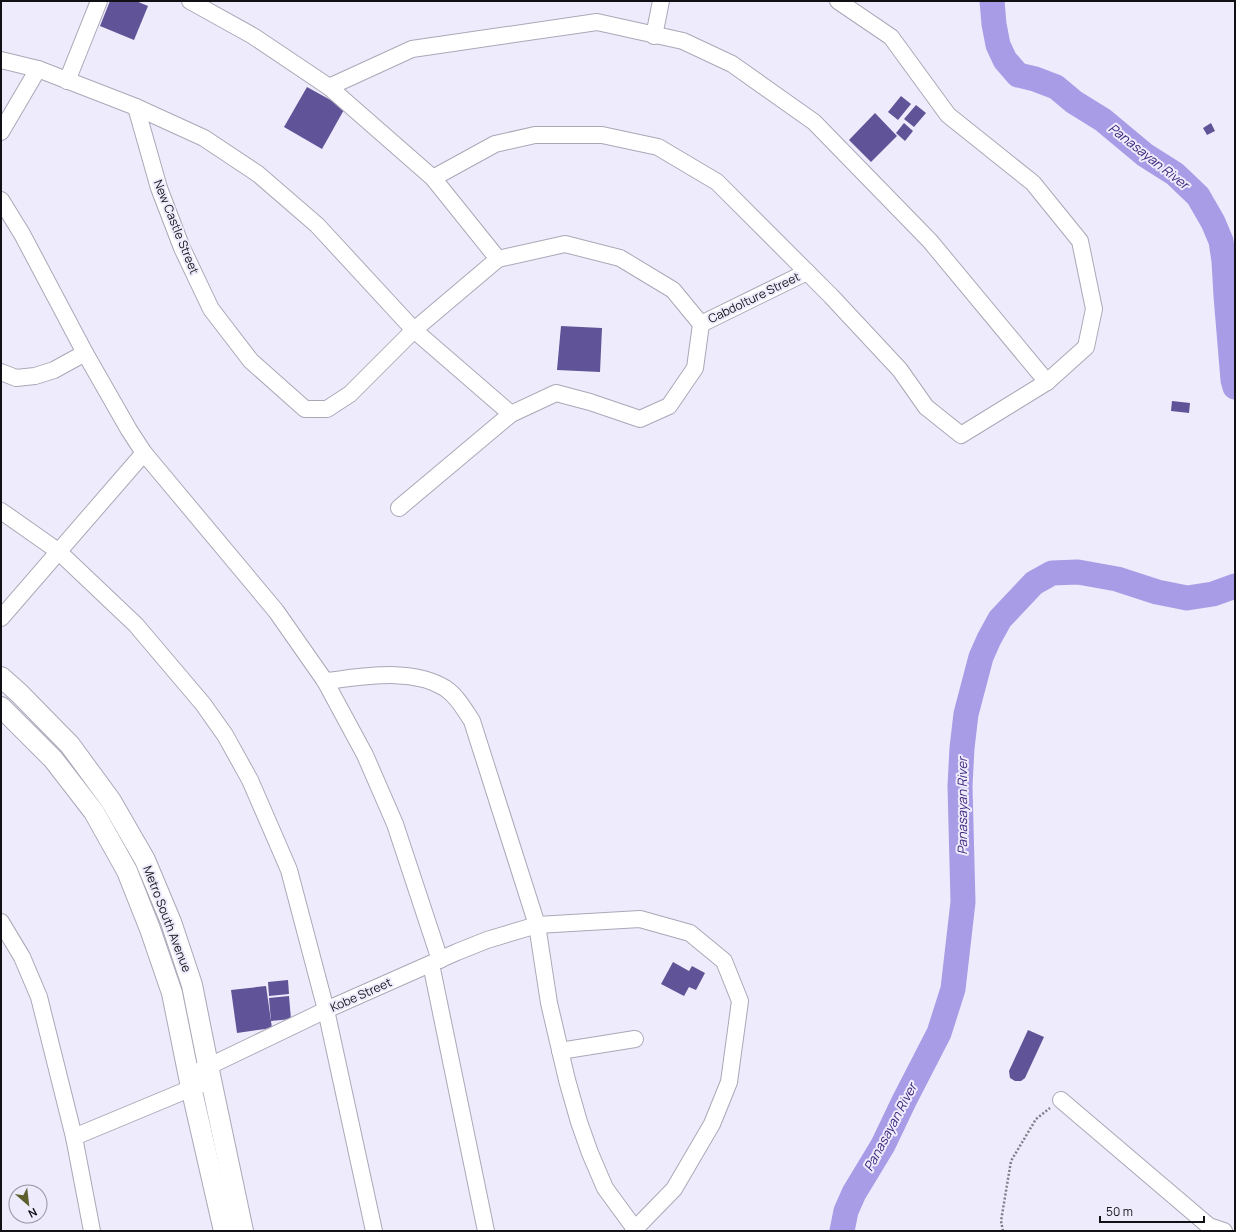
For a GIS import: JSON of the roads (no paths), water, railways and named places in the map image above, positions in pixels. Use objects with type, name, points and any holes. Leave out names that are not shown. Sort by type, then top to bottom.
[{"type":"street","points":[[68,81],[98,1]]},
{"type":"street","points":[[190,1],[253,36],[329,87],[433,178],[498,259],[565,244],[620,258],[673,290],[701,324],[695,368],[669,406],[640,419],[590,402],[556,393],[511,414],[399,508]]},
{"type":"street","points":[[654,36],[661,1]]},
{"type":"street","points":[[433,178],[495,144],[535,135],[602,135],[658,147],[717,182],[831,296],[900,370],[926,407],[961,435],[1048,382],[1086,347],[1094,308],[1080,241],[1033,183],[948,115],[891,37],[838,1]]},
{"type":"street","points":[[329,87],[412,50],[597,22],[654,36],[683,41],[732,64],[814,122],[930,241],[1048,382]]},
{"type":"street","points":[[1,60],[38,69],[136,107],[204,138],[258,174],[317,225],[414,330],[511,414]]},
{"type":"street","points":[[1,132],[38,69]]},
{"type":"street","name":"New Castle Street","points":[[136,107],[159,188],[179,240],[211,309],[251,361],[305,410],[327,409],[350,394],[414,330],[498,259]]},
{"type":"street","points":[[1,200],[22,234],[85,352],[129,430],[144,452],[276,611],[325,681],[365,755],[395,824],[435,962],[486,1231]]},
{"type":"street","name":"Cabdolture Street","points":[[701,324],[807,272]]},
{"type":"street","points":[[1,372],[16,378],[35,376],[54,370],[85,352]]},
{"type":"street","points":[[1,618],[144,452]]},
{"type":"street","points":[[1,511],[58,551],[136,625],[204,704],[225,735],[250,780],[289,870],[326,1010],[374,1231]]},
{"type":"street","points":[[325,681],[386,674],[427,679],[446,689],[461,703],[472,721],[537,925],[549,1003],[579,1122],[605,1188],[634,1230]]},
{"type":"street","name":"Metro South Avenue","points":[[1,677],[19,693],[70,745],[111,801],[145,860],[171,922],[192,985],[209,1074],[243,1231]]},
{"type":"street","name":"Metro South Avenue","points":[[1,707],[58,765],[94,812],[127,871],[150,929],[172,993],[224,1231]]},
{"type":"street","name":"Kobe Street","points":[[74,1137],[190,1081],[209,1074],[326,1010],[487,940],[537,925],[640,919],[690,933],[724,961],[740,1001],[729,1082],[712,1124],[674,1189],[634,1230]]},
{"type":"street","points":[[1,922],[22,957],[40,997],[74,1137],[92,1231]]},
{"type":"street","points":[[560,1051],[635,1039]]},
{"type":"street","points":[[1061,1100],[1209,1226],[1224,1231]]},
{"type":"waterway","name":"Panasayan River","points":[[992,1],[998,45],[1005,60],[1018,75],[1035,79],[1056,87],[1074,102],[1103,120],[1145,155],[1175,174],[1198,196],[1213,222],[1221,241],[1224,261],[1233,380],[1235,387]]},
{"type":"waterway","name":"Panasayan River","points":[[842,1231],[846,1211],[854,1193],[883,1145],[939,1033],[953,989],[963,902],[960,786],[966,714],[981,657],[1000,619],[1034,583],[1052,573],[1078,572],[1117,579],[1157,592],[1187,598],[1213,594],[1235,586]]}]
